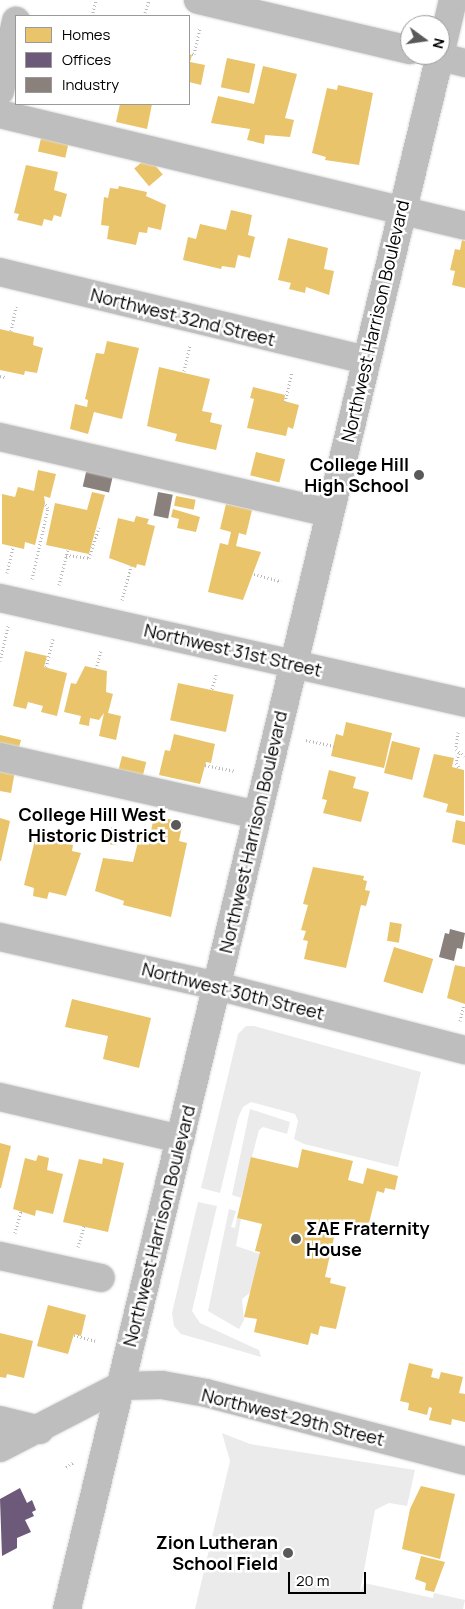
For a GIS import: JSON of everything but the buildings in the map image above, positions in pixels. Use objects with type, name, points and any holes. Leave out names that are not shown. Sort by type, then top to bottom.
[{"type":"street","points":[[17,15],[21,0]]},
{"type":"street","name":"Northwest Harrison Boulevard","points":[[450,23],[454,0]]},
{"type":"street","points":[[202,1],[400,48]]},
{"type":"street","points":[[0,91],[15,25]]},
{"type":"street","name":"Northwest Harrison Boulevard","points":[[67,1609],[217,986],[292,662],[367,360],[402,209],[442,65]]},
{"type":"street","points":[[0,114],[402,209],[465,226]]},
{"type":"street","name":"Northwest 32nd Street","points":[[0,272],[367,360]]},
{"type":"street","points":[[0,437],[329,513]]},
{"type":"street","name":"Northwest 31st Street","points":[[7,591],[465,703]]},
{"type":"street","points":[[0,757],[257,815]]},
{"type":"street","name":"Northwest 30th Street","points":[[0,937],[217,986],[462,1037]]},
{"type":"street","points":[[0,1097],[180,1140]]},
{"type":"street","points":[[0,1256],[101,1278]]},
{"type":"street","name":"Northwest 29th Street","points":[[120,1386],[162,1385],[206,1393],[465,1461]]},
{"type":"street","points":[[0,1448],[40,1430],[120,1386]]},
{"type":"street","points":[[0,1420],[40,1430]]},
{"type":"path","points":[[92,15],[96,0]]},
{"type":"path","points":[[144,15],[149,0]]},
{"type":"path","points":[[190,53],[194,54],[202,1]]},
{"type":"path","points":[[11,331],[16,307]]},
{"type":"path","points":[[285,402],[292,372]]},
{"type":"path","points":[[0,376],[5,377]]},
{"type":"path","points":[[32,580],[48,508],[45,504]]},
{"type":"path","points":[[66,555],[89,558],[98,528]]},
{"type":"path","points":[[0,662],[13,546]]},
{"type":"path","points":[[59,586],[68,550]]},
{"type":"path","points":[[122,600],[131,566]]},
{"type":"path","points":[[254,574],[281,581]]},
{"type":"path","points":[[46,667],[53,639]]},
{"type":"path","points":[[96,669],[101,650]]},
{"type":"path","points":[[212,690],[216,675]]},
{"type":"path","points":[[458,732],[455,742],[459,753],[456,763],[460,769]]},
{"type":"path","points":[[306,740],[334,746]]},
{"type":"path","points":[[459,753],[465,756]]},
{"type":"path","points":[[205,765],[235,771]]},
{"type":"path","points":[[462,1037],[464,1004]]},
{"type":"path","points":[[15,1233],[21,1211]]},
{"type":"path","points":[[78,1247],[84,1226]]},
{"type":"path","points":[[74,1335],[96,1340]]},
{"type":"shaded area","points":[[246,1026],[254,1026],[421,1072],[398,1167],[304,1144],[294,1139],[298,1121],[295,1114],[251,1102],[243,1107],[238,1118],[220,1193],[201,1188],[238,1034]]},
{"type":"shaded area","points":[[250,1109],[290,1122],[287,1134],[263,1127],[259,1130],[241,1198],[232,1195]]},
{"type":"shaded area","points":[[198,1202],[217,1206],[192,1311],[200,1323],[259,1350],[261,1357],[181,1334],[174,1326],[172,1313]]},
{"type":"shaded area","points":[[229,1209],[236,1211],[231,1227],[235,1228],[237,1218],[241,1219],[236,1246],[260,1254],[251,1292],[242,1299],[244,1320],[239,1329],[208,1311]]},
{"type":"shaded area","name":"Zion Lutheran School Field","points":[[222,1433],[250,1444],[415,1470],[407,1506],[389,1503],[375,1510],[360,1592],[364,1583],[433,1598],[434,1593],[465,1600],[463,1609],[195,1609],[230,1461]]},
{"type":"place","name":"College Hill High School","points":[[419,475]]},
{"type":"place","name":"College Hill West Historic District","points":[[176,825]]},
{"type":"place","name":"ΣΑΕ Fraternity House","points":[[296,1239]]},
{"type":"place","name":"Zion Lutheran School Field","points":[[288,1553]]}]
